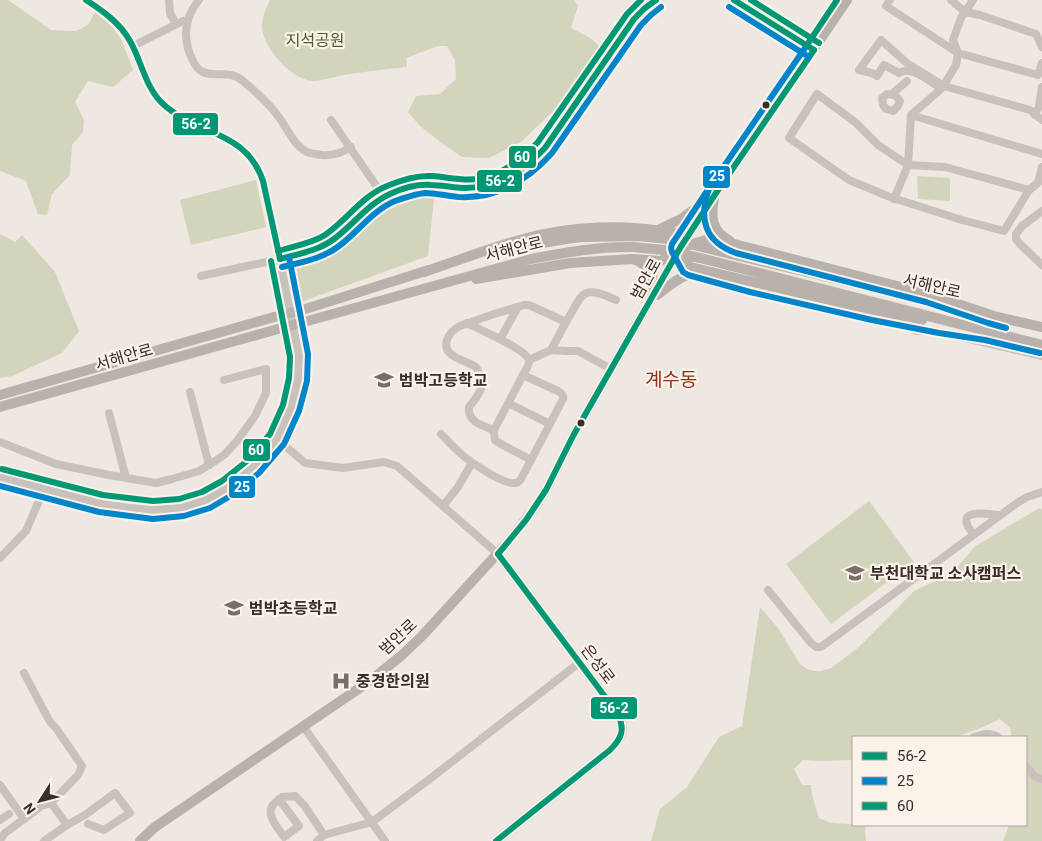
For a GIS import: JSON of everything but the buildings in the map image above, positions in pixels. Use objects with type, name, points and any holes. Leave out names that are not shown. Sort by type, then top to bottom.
[{"type":"main road","name":"범안로","points":[[140,841],[155,827],[370,681],[422,636],[498,554],[526,520],[546,490],[573,436],[680,248],[847,0]]},
{"type":"main road","points":[[658,230],[681,219],[716,193]]},
{"type":"main road","points":[[716,193],[713,203],[714,227],[724,238],[738,245]]},
{"type":"main road","points":[[424,272],[523,239],[556,232],[579,228],[658,230],[676,233],[680,248],[690,267],[874,311],[940,324],[987,330]]},
{"type":"main road","name":"서해안로","points":[[0,395],[302,310],[424,272],[513,248],[582,237],[638,236],[668,239],[1042,327]]},
{"type":"main road","points":[[428,288],[570,263],[632,259],[661,261],[680,248],[709,240],[738,245],[928,294],[991,315]]},
{"type":"main road","name":"서해안로","points":[[0,407],[514,263],[558,254],[617,247],[664,250],[700,258],[1042,344]]},
{"type":"main road","points":[[632,259],[649,268],[653,280],[652,298]]},
{"type":"main road","points":[[652,298],[676,280],[705,270]]},
{"type":"main road","name":"은성로","points":[[496,841],[610,750],[621,737],[622,725],[618,714],[498,554]]},
{"type":"street","points":[[0,477],[101,504],[129,508],[153,510],[181,508],[206,500],[227,488],[253,467],[276,439],[291,408],[298,379],[300,356],[266,192],[258,168],[243,150],[231,141],[176,114],[157,98],[149,86],[133,46],[125,32],[115,21],[86,0]]},
{"type":"street","points":[[133,46],[180,22],[170,13],[169,0]]},
{"type":"street","points":[[199,0],[186,26],[187,47],[199,70],[208,74],[228,74],[242,80],[279,116],[294,140],[307,152],[328,156],[351,147]]},
{"type":"street","points":[[201,276],[313,250],[333,240],[366,210],[384,197],[420,185],[466,188],[487,186],[508,178],[526,168],[545,148],[634,20],[656,0]]},
{"type":"street","points":[[734,0],[814,50]]},
{"type":"street","points":[[890,0],[886,6],[958,53],[1038,75]]},
{"type":"street","points":[[951,0],[965,12],[1039,32],[1042,47]]},
{"type":"street","points":[[894,198],[908,165],[911,115],[942,88],[956,65],[958,53],[953,40],[960,18],[973,0]]},
{"type":"street","points":[[942,88],[908,64],[881,40],[859,70],[872,72],[877,76],[884,65],[899,73],[902,70],[910,70],[942,88],[1030,110],[1042,120]]},
{"type":"street","points":[[1035,114],[1039,106],[1042,86],[1038,75],[1042,63]]},
{"type":"street","points":[[892,94],[907,81]]},
{"type":"street","points":[[1029,190],[945,167],[908,165],[878,145],[855,122],[816,94],[789,138],[849,180],[894,198],[962,220],[1004,231],[1029,190],[1038,183],[1042,167]]},
{"type":"street","points":[[911,115],[1042,154]]},
{"type":"street","points":[[331,120],[384,197]]},
{"type":"street","points":[[1042,211],[1022,226],[1016,234],[1016,239],[1020,244],[1042,265]]},
{"type":"street","points":[[551,350],[579,300],[586,292],[600,293],[616,300]]},
{"type":"street","points":[[494,430],[482,426],[469,416],[469,407],[479,395],[482,380],[476,367],[447,351],[446,347],[450,334],[467,323],[518,306],[529,305],[566,322]]},
{"type":"street","points":[[500,339],[518,306]]},
{"type":"street","points":[[467,323],[520,350],[529,360],[529,364],[494,430],[495,440],[531,460]]},
{"type":"street","points":[[916,331],[936,331],[1042,356]]},
{"type":"street","points":[[529,360],[551,350],[578,351],[612,369]]},
{"type":"street","points":[[0,442],[56,464],[156,482],[172,479],[198,471],[224,455],[255,416],[266,393],[266,369],[224,380]]},
{"type":"street","points":[[441,434],[472,463],[504,481],[512,484],[519,482],[563,396],[558,391],[523,375]]},
{"type":"street","points":[[190,392],[209,464]]},
{"type":"street","points":[[508,403],[550,424]]},
{"type":"street","points":[[109,414],[126,478]]},
{"type":"street","points":[[276,439],[305,463],[343,468],[384,462],[397,466],[498,554]]},
{"type":"street","points":[[443,506],[458,487],[472,463]]},
{"type":"street","points":[[0,558],[26,531],[44,489]]},
{"type":"street","points":[[768,590],[810,643],[816,647],[821,647],[1027,496],[1042,492]]},
{"type":"street","points":[[974,534],[966,523],[969,515],[974,513],[1000,515]]},
{"type":"street","points":[[317,841],[324,835],[372,822],[579,663]]},
{"type":"street","points":[[0,840],[5,833],[41,806],[51,803],[78,774],[82,766],[50,722],[24,673]]},
{"type":"street","points":[[303,726],[385,841]]},
{"type":"street","points":[[977,736],[985,733],[996,736]]},
{"type":"street","points":[[1027,767],[1036,777],[1042,778]]},
{"type":"street","points":[[0,785],[24,819]]},
{"type":"street","points":[[44,841],[115,793],[130,813],[104,830],[88,824]]},
{"type":"street","points":[[280,799],[299,826],[284,837],[270,813],[272,804],[282,797],[295,796],[304,805],[324,835]]},
{"type":"street","points":[[51,803],[68,825]]},
{"type":"street","points":[[0,820],[9,814]]},
{"type":"green space","points":[[0,0],[8,0],[51,30],[76,31],[88,25],[95,12],[112,27],[121,39],[133,70],[113,87],[88,81],[75,102],[84,120],[83,132],[72,145],[70,175],[52,194],[47,215],[38,214],[26,181],[0,171]]},
{"type":"green space","name":"지석공원","points":[[270,0],[574,0],[578,6],[571,28],[592,39],[601,48],[573,85],[567,98],[521,142],[489,158],[462,157],[420,126],[408,112],[416,96],[440,94],[456,79],[455,60],[447,46],[438,46],[406,58],[407,67],[371,71],[317,81],[305,79],[296,75],[280,62],[264,37],[262,22]]},
{"type":"green space","points":[[917,176],[950,178],[950,201],[918,199]]},
{"type":"green space","points":[[256,180],[266,227],[191,245],[180,200]]},
{"type":"green space","points":[[435,190],[428,256],[298,303],[292,270],[295,265],[323,258],[339,248],[362,225],[379,211],[397,200],[413,193]]},
{"type":"green space","points":[[0,234],[15,242],[22,235],[55,272],[79,331],[62,353],[12,376],[0,378]]},
{"type":"green space","points":[[869,501],[914,562],[831,624],[786,564]]},
{"type":"green space","points":[[1039,508],[1042,509],[1042,841],[1003,841],[1009,826],[1027,826],[1027,736],[1012,736],[1010,728],[1000,719],[958,736],[852,736],[852,760],[803,760],[794,769],[802,785],[811,785],[819,818],[831,823],[865,826],[866,841],[651,841],[660,809],[687,787],[719,737],[742,726],[760,607],[778,628],[800,664],[807,669],[821,671],[831,668],[859,647],[914,591],[955,570],[974,547]]},
{"type":"transit line","name":"56-2","points":[[86,0],[111,18],[126,35],[152,90],[163,104],[176,114],[233,142],[255,164],[263,181],[280,259]]},
{"type":"transit line","name":"60","points":[[278,251],[320,238],[333,229],[362,202],[387,186],[414,177],[426,176],[477,179],[495,174],[511,166],[538,142],[627,14],[641,0]]},
{"type":"transit line","name":"56-2","points":[[280,259],[308,252],[328,243],[375,203],[400,190],[426,185],[462,188],[486,186],[508,177],[527,165],[545,148],[634,19],[656,0]]},
{"type":"transit line","name":"56-2","points":[[734,0],[814,50]]},
{"type":"transit line","name":"60","points":[[751,0],[819,43]]},
{"type":"transit line","name":"60","points":[[807,45],[837,0]]},
{"type":"transit line","name":"25","points":[[282,267],[312,260],[326,254],[346,240],[380,210],[395,201],[425,193],[459,197],[486,195],[522,180],[552,153],[641,25],[661,7]]},
{"type":"transit line","name":"25","points":[[729,7],[809,57]]},
{"type":"transit line","name":"25","points":[[807,45],[672,244],[672,252],[683,272],[750,292],[872,320],[985,340],[1040,353]]},
{"type":"transit line","name":"56-2","points":[[498,554],[526,520],[546,490],[573,436],[680,248],[814,50]]},
{"type":"transit line","name":"25","points":[[709,189],[704,210],[707,228],[717,243],[725,248],[736,253],[926,302],[1006,328]]},
{"type":"transit line","name":"25","points":[[0,486],[99,512],[153,519],[184,516],[210,508],[232,495],[259,473],[284,444],[299,411],[307,381],[308,354],[289,257]]},
{"type":"transit line","name":"60","points":[[2,469],[103,495],[153,501],[179,499],[202,492],[222,481],[247,461],[270,434],[283,405],[289,378],[290,357],[271,261]]},
{"type":"transit line","name":"56-2","points":[[496,841],[610,750],[620,738],[622,729],[618,714],[498,554]]},
{"type":"place","name":"범박고등학교","points":[[384,380]]},
{"type":"place","name":"부천대학교 소사캠퍼스","points":[[855,573]]},
{"type":"place","name":"범박초등학교","points":[[234,608]]},
{"type":"place","name":"중경한의원","points":[[341,681]]},
{"type":"district","name":"계수동","points":[[671,379]]}]
